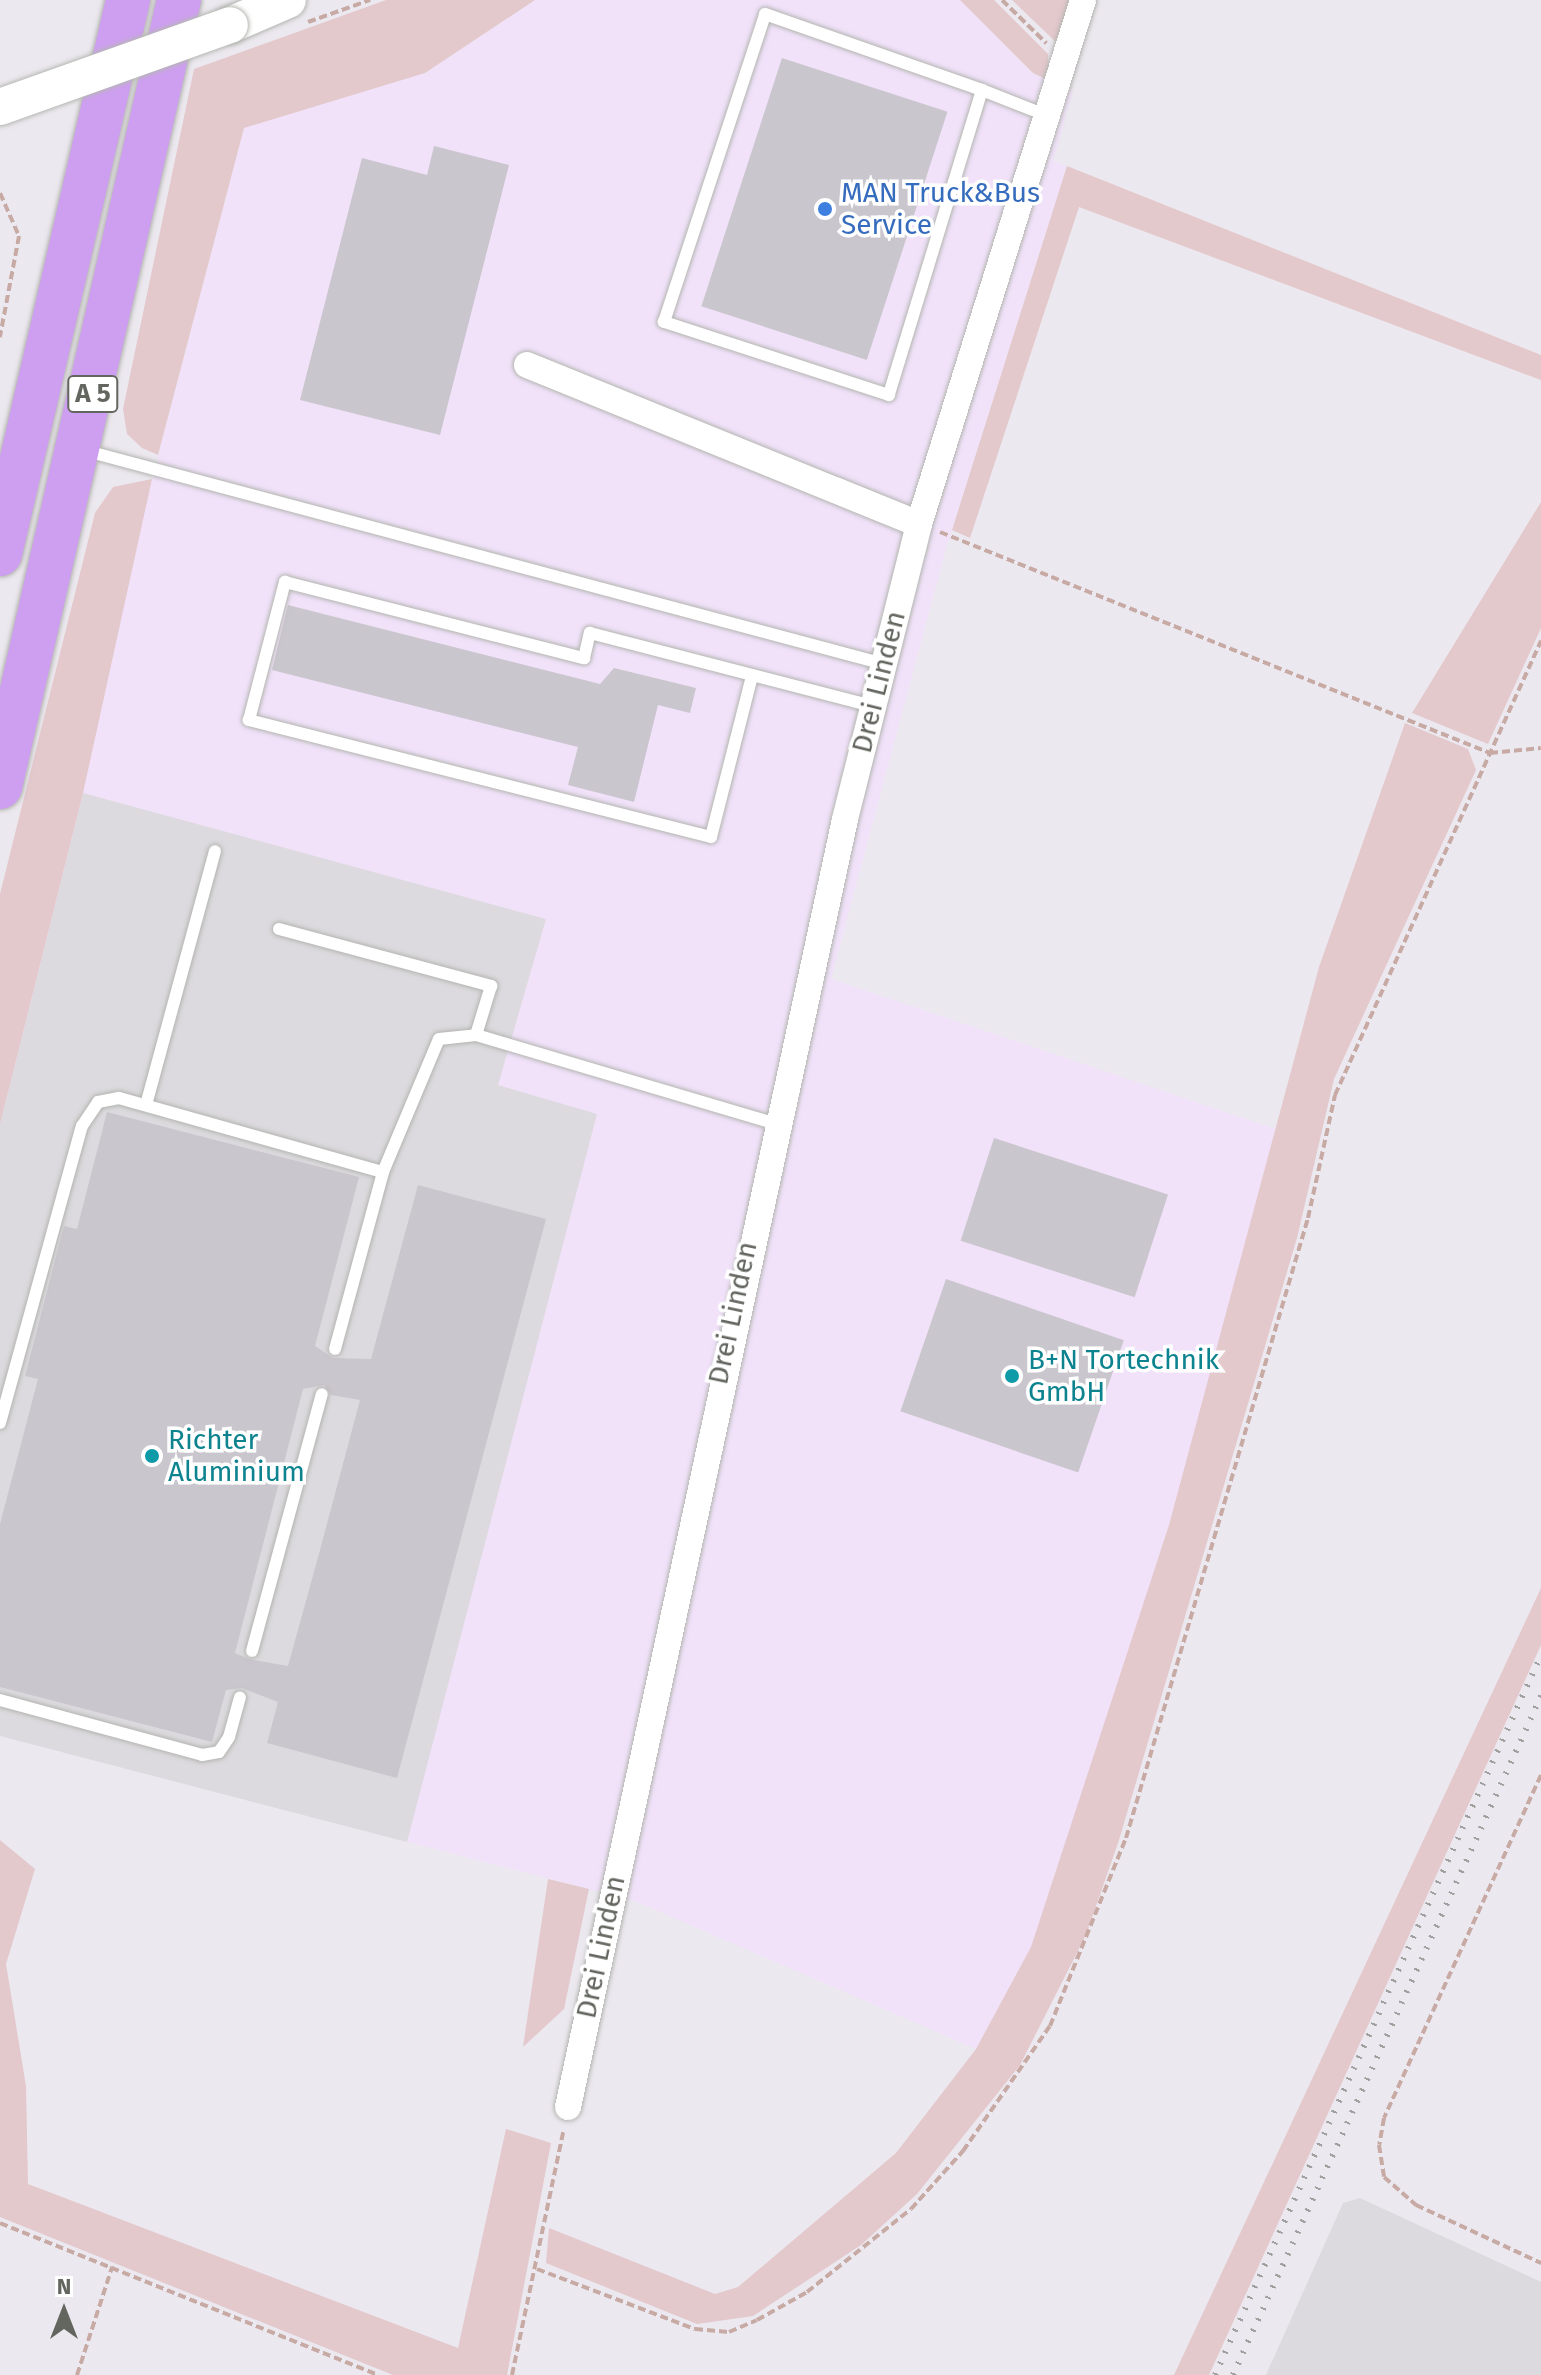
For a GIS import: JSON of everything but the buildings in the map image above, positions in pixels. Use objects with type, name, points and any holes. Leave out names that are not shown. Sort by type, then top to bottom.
[{"type":"highway","name":"A 5","points":[[0,554],[128,0]]},
{"type":"highway","name":"A 5","points":[[0,787],[81,449],[179,0]]},
{"type":"main road","points":[[0,107],[230,25],[294,12]]},
{"type":"street","name":"Drei Linden","points":[[568,2107],[774,1123],[873,706],[919,524],[1050,117],[1083,0]]},
{"type":"street","points":[[527,365],[919,524]]},
{"type":"lane","points":[[982,90],[889,395],[664,322],[765,14],[982,90],[1050,117]]},
{"type":"lane","points":[[81,449],[884,664]]},
{"type":"lane","points":[[752,676],[711,837],[249,720],[285,582],[584,658],[590,633],[873,706]]},
{"type":"lane","points":[[146,1105],[215,851]]},
{"type":"lane","points":[[279,929],[491,986],[476,1035]]},
{"type":"lane","points":[[335,1349],[383,1172],[429,1052],[439,1039],[476,1035],[774,1123]]},
{"type":"lane","points":[[0,1423],[82,1126],[98,1102],[146,1105],[383,1172]]},
{"type":"lane","points":[[252,1651],[322,1394]]},
{"type":"lane","points":[[0,1700],[202,1755],[219,1752],[229,1737],[240,1697]]},
{"type":"path","points":[[294,12],[370,0]]},
{"type":"path","points":[[1002,0],[1066,63]]},
{"type":"path","points":[[0,193],[19,236],[0,337]]},
{"type":"path","points":[[919,524],[1490,753],[1541,748]]},
{"type":"path","points":[[537,2269],[695,2329],[729,2332],[807,2292],[911,2209],[1013,2084],[1078,1969],[1122,1852],[1308,1218],[1335,1095],[1541,640]]},
{"type":"path","points":[[1541,1775],[1384,2118],[1379,2145],[1384,2177],[1416,2205],[1541,2263]]},
{"type":"path","points":[[512,2375],[537,2269],[568,2107]]},
{"type":"path","points":[[0,2223],[379,2375]]},
{"type":"path","points":[[77,2375],[112,2267]]},
{"type":"shaded area","points":[[386,0],[535,0],[425,73],[244,128],[158,455],[142,448],[127,434],[123,409],[194,69]]},
{"type":"shaded area","points":[[535,0],[960,0],[1032,73],[1073,90],[1053,161],[1067,166],[947,545],[831,979],[1279,1130],[1169,1525],[1070,1830],[1031,1947],[976,2049],[635,1901],[0,1736],[0,1124],[152,479],[244,128],[425,73]]},
{"type":"shaded area","points":[[960,0],[994,0],[1048,54],[1050,81],[1033,73]]},
{"type":"shaded area","points":[[1012,0],[1071,0],[1060,46]]},
{"type":"shaded area","points":[[1067,166],[1541,355],[1541,380],[1079,207],[970,538],[952,530]]},
{"type":"shaded area","points":[[152,479],[83,793],[0,1124],[0,894],[95,513],[113,487]]},
{"type":"shaded area","points":[[1541,502],[1541,628],[1488,744],[1412,713]]},
{"type":"shaded area","points":[[1405,723],[1468,749],[1476,770],[1334,1079],[1297,1238],[1119,1840],[1086,1935],[1020,2065],[917,2194],[861,2245],[753,2316],[697,2324],[546,2263],[549,2228],[715,2294],[738,2287],[896,2153],[976,2049],[1031,1947],[1169,1525],[1319,967]]},
{"type":"shaded area","points":[[83,793],[546,919],[498,1085],[597,1114],[407,1842],[0,1736],[0,1124]]},
{"type":"shaded area","points":[[1541,1588],[1541,1645],[1209,2375],[1174,2375]]},
{"type":"shaded area","points":[[0,1840],[35,1869],[6,1964],[26,2086],[28,2184],[458,2348],[506,2129],[551,2143],[507,2375],[393,2375],[0,2217]]},
{"type":"shaded area","points":[[548,1879],[589,1889],[564,2009],[523,2047]]},
{"type":"shaded area","points":[[1360,2198],[1541,2282],[1541,2375],[1266,2375],[1343,2203]]},
{"type":"railway","points":[[1215,2375],[1541,1655]]},
{"type":"railway","points":[[1233,2375],[1541,1696]]},
{"type":"place","name":"MAN Truck&Bus Service","points":[[825,209]]},
{"type":"place","name":"B+N Tortechnik GmbH","points":[[1012,1376]]},
{"type":"place","name":"Richter Aluminium","points":[[152,1456]]}]
